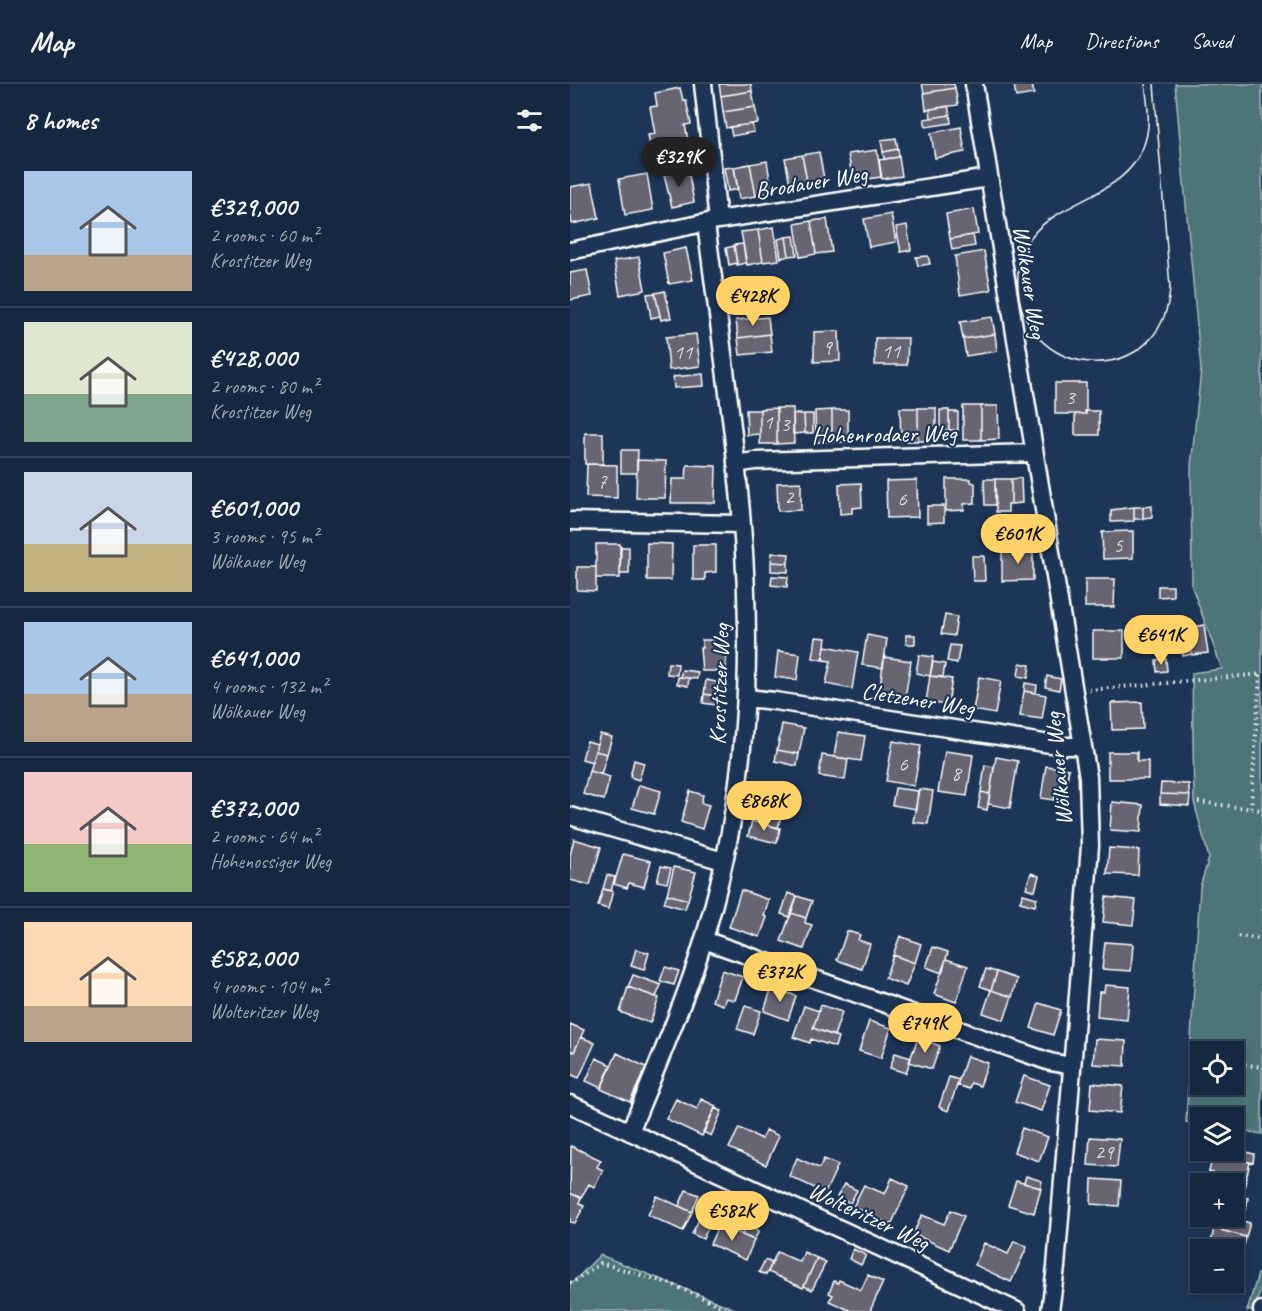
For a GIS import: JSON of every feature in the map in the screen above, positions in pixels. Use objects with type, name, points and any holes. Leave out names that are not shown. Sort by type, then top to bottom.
[{"type":"street","name":"Krostitzer Weg","points":[[630,1132],[668,1040],[704,940],[723,861],[738,777],[746,698],[747,615],[741,524],[712,222],[703,84]]},
{"type":"street","name":"Wölkauer Weg","points":[[974,84],[1088,777],[1090,846],[1056,1267],[1050,1311]]},
{"type":"street","name":"Brodauer Weg","points":[[570,250],[712,222],[989,178]]},
{"type":"street","name":"Hohenrodaer Weg","points":[[736,464],[755,461],[1034,453]]},
{"type":"street","points":[[570,521],[741,524]]},
{"type":"street","name":"Cletzener Weg","points":[[746,698],[1063,747],[1083,746]]},
{"type":"street","points":[[570,816],[723,861]]},
{"type":"street","points":[[704,940],[1050,1062],[1072,1066]]},
{"type":"street","name":"Wolteritzer Weg","points":[[570,1104],[1017,1311]]},
{"type":"path","points":[[1074,691],[1261,674],[1251,808]]},
{"type":"path","points":[[1198,802],[1262,810]]},
{"type":"path","points":[[1238,936],[1262,939]]},
{"type":"path","points":[[1244,1065],[1262,1067]]},
{"type":"path","points":[[570,1282],[572,1283],[601,1263],[670,1284],[732,1311]]},
{"type":"green space","points":[[1175,84],[1262,84],[1262,1134],[1244,1131],[1244,1107],[1190,1107],[1190,1123],[1186,1122],[1190,1055],[1190,1095],[1244,1095],[1244,1041],[1191,1041],[1200,887],[1209,858],[1194,802],[1192,673],[1222,669],[1192,587],[1191,466],[1201,370]]},
{"type":"green space","points":[[600,1255],[740,1311],[570,1311],[570,1282],[572,1283]]},
{"type":"green space","points":[[1258,1274],[1262,1275],[1262,1285],[1254,1311],[1247,1311]]},
{"type":"building","points":[[719,84],[751,84],[752,91],[721,96]]},
{"type":"building","points":[[922,84],[954,84],[955,88],[924,93]]},
{"type":"building","points":[[1014,84],[1032,84],[1034,94],[1016,97]]},
{"type":"building","points":[[680,88],[683,100],[686,100],[691,124],[685,125],[688,140],[671,143],[675,164],[654,168],[648,135],[655,134],[650,107],[657,106],[655,93]]},
{"type":"building","points":[[955,88],[958,105],[926,110],[924,93]]},
{"type":"building","points":[[752,91],[755,107],[723,112],[721,96]]},
{"type":"building","points":[[948,106],[950,115],[931,118],[930,109]]},
{"type":"building","points":[[755,107],[758,123],[726,128],[723,112]]},
{"type":"building","points":[[950,115],[951,123],[926,127],[924,119]]},
{"type":"building","points":[[752,124],[754,132],[732,136],[730,127]]},
{"type":"building","points":[[961,127],[965,152],[935,158],[931,133]]},
{"type":"building","points":[[896,138],[898,149],[883,152],[881,140]]},
{"type":"building","points":[[898,149],[899,157],[884,159],[883,152]]},
{"type":"building","points":[[877,150],[881,177],[853,181],[848,154]]},
{"type":"building","points":[[819,152],[825,184],[808,187],[802,155]]},
{"type":"building","points":[[802,155],[808,187],[791,190],[785,158]]},
{"type":"building","points":[[899,157],[902,176],[882,179],[879,160]]},
{"type":"building","points":[[767,161],[772,193],[756,196],[750,164]]},
{"type":"building","points":[[750,164],[756,196],[739,199],[734,167]]},
{"type":"building","points":[[734,167],[738,189],[728,191],[724,168]]},
{"type":"building","points":[[688,170],[694,202],[672,207],[664,175]]},
{"type":"building","points":[[647,174],[653,210],[625,215],[619,179]]},
{"type":"building","points":[[592,183],[599,218],[572,224],[570,187]]},
{"type":"building","points":[[974,209],[978,234],[950,239],[946,214]]},
{"type":"building","points":[[891,214],[896,242],[869,247],[864,219]]},
{"type":"building","points":[[827,219],[832,252],[816,254],[811,221]]},
{"type":"building","points":[[811,221],[816,254],[800,257],[795,224]]},
{"type":"building","points":[[907,225],[911,250],[901,252],[896,227]]},
{"type":"building","points":[[774,227],[779,260],[763,262],[758,230]]},
{"type":"building","points":[[758,230],[763,262],[747,265],[741,232]]},
{"type":"building","points":[[973,235],[975,246],[952,250],[950,239]]},
{"type":"building","points":[[794,236],[797,255],[789,256],[786,237]]},
{"type":"building","points":[[786,237],[789,256],[781,258],[778,239]]},
{"type":"building","points":[[743,244],[746,263],[737,265],[734,245]]},
{"type":"building","points":[[734,246],[737,263],[729,265],[726,248]]},
{"type":"building","points":[[686,248],[693,280],[669,284],[663,253]]},
{"type":"building","points":[[984,251],[991,290],[960,295],[955,256]]},
{"type":"building","points":[[928,256],[930,264],[918,266],[916,257]]},
{"type":"building","points":[[639,257],[645,290],[620,295],[614,261]]},
{"type":"building","points":[[587,270],[592,296],[570,300],[570,273]]},
{"type":"building","points":[[665,291],[671,318],[661,320],[655,293]]},
{"type":"building","points":[[655,293],[660,316],[651,318],[647,294]]},
{"type":"building","points":[[768,317],[770,334],[738,338],[736,320]]},
{"type":"building","points":[[992,317],[995,334],[963,339],[960,322]]},
{"type":"building","points":[[839,331],[840,361],[814,362],[814,332]]},
{"type":"building","points":[[696,334],[700,366],[669,370],[666,337]]},
{"type":"building","points":[[770,334],[772,352],[740,355],[738,338]]},
{"type":"building","points":[[995,334],[997,351],[966,356],[963,339]]},
{"type":"building","points":[[875,338],[908,338],[907,365],[875,365]]},
{"type":"building","points":[[703,374],[704,386],[674,388],[673,377]]},
{"type":"building","points":[[1055,383],[1086,383],[1086,414],[1055,414]]},
{"type":"building","points":[[963,406],[981,406],[981,440],[963,440]]},
{"type":"building","points":[[981,406],[998,406],[999,439],[981,440]]},
{"type":"building","points":[[777,408],[777,444],[760,444],[760,409]]},
{"type":"building","points":[[777,408],[793,408],[794,443],[777,444]]},
{"type":"building","points":[[900,408],[918,408],[918,441],[901,441]]},
{"type":"building","points":[[918,408],[936,408],[936,441],[918,441]]},
{"type":"building","points":[[746,410],[760,410],[760,434],[747,435]]},
{"type":"building","points":[[832,410],[848,410],[848,442],[832,442]]},
{"type":"building","points":[[832,410],[832,442],[816,442],[815,411]]},
{"type":"building","points":[[940,410],[949,410],[949,430],[940,430]]},
{"type":"building","points":[[1085,411],[1099,411],[1099,435],[1075,435],[1075,414],[1086,414]]},
{"type":"building","points":[[949,412],[958,412],[958,430],[949,430]]},
{"type":"building","points":[[793,414],[804,414],[805,433],[793,434]]},
{"type":"building","points":[[804,414],[813,414],[813,433],[805,433]]},
{"type":"building","points":[[585,433],[603,433],[603,464],[585,464]]},
{"type":"building","points":[[621,450],[638,450],[637,473],[621,473]]},
{"type":"building","points":[[637,460],[666,461],[665,498],[636,498]]},
{"type":"building","points":[[587,464],[617,465],[617,498],[586,497]]},
{"type":"building","points":[[687,465],[716,466],[715,503],[671,503],[672,479],[686,479]]},
{"type":"building","points":[[1021,478],[1022,503],[1011,504],[1011,479]]},
{"type":"building","points":[[946,479],[971,479],[971,482],[975,483],[975,503],[964,504],[964,510],[946,511]]},
{"type":"building","points":[[984,479],[995,479],[995,505],[985,505]]},
{"type":"building","points":[[995,479],[1011,479],[1011,504],[1008,504],[1008,512],[996,512]]},
{"type":"building","points":[[917,480],[918,517],[887,518],[886,481]]},
{"type":"building","points":[[801,482],[801,510],[778,511],[777,483]]},
{"type":"building","points":[[861,483],[862,507],[852,508],[852,513],[840,514],[839,484]]},
{"type":"building","points":[[927,506],[944,506],[944,522],[927,523]]},
{"type":"building","points":[[1152,506],[1152,517],[1143,518],[1143,507]]},
{"type":"building","points":[[1134,507],[1143,507],[1143,519],[1134,519]]},
{"type":"building","points":[[1134,507],[1134,521],[1111,522],[1111,510]]},
{"type":"building","points":[[1028,525],[1036,525],[1036,538],[1028,538]]},
{"type":"building","points":[[1003,530],[1023,530],[1023,550],[1003,550]]},
{"type":"building","points":[[1133,531],[1133,558],[1103,559],[1102,532]]},
{"type":"building","points":[[647,543],[672,544],[671,580],[647,580]]},
{"type":"building","points":[[596,544],[620,544],[620,578],[596,578]]},
{"type":"building","points":[[693,545],[716,545],[716,572],[705,573],[705,580],[693,580]]},
{"type":"building","points":[[621,547],[629,547],[629,574],[620,574]]},
{"type":"building","points":[[1033,549],[1033,580],[1002,581],[1002,550]]},
{"type":"building","points":[[772,553],[789,554],[788,563],[771,562]]},
{"type":"building","points":[[972,556],[984,556],[985,581],[973,581]]},
{"type":"building","points":[[771,562],[788,563],[788,572],[771,571]]},
{"type":"building","points":[[577,567],[596,567],[596,591],[577,590]]},
{"type":"building","points":[[772,576],[788,577],[787,587],[771,585]]},
{"type":"building","points":[[1085,579],[1115,579],[1114,607],[1085,607]]},
{"type":"building","points":[[1158,586],[1173,586],[1173,596],[1158,597]]},
{"type":"building","points":[[945,615],[957,617],[954,636],[941,634]]},
{"type":"building","points":[[1204,625],[1208,653],[1192,655],[1188,628]]},
{"type":"building","points":[[1188,628],[1192,654],[1183,656],[1178,629]]},
{"type":"building","points":[[1093,631],[1124,631],[1124,658],[1093,658]]},
{"type":"building","points":[[867,635],[887,639],[883,668],[862,665]]},
{"type":"building","points":[[906,635],[915,635],[915,644],[906,644]]},
{"type":"building","points":[[816,637],[826,638],[823,660],[813,658]]},
{"type":"building","points":[[702,640],[727,640],[726,671],[702,671],[700,648],[702,648]]},
{"type":"building","points":[[950,645],[960,646],[957,663],[947,661]]},
{"type":"building","points":[[825,646],[858,652],[852,689],[826,684],[831,661],[823,660]]},
{"type":"building","points":[[778,651],[800,654],[797,680],[775,677]]},
{"type":"building","points":[[919,655],[933,657],[930,676],[916,673]]},
{"type":"building","points":[[884,657],[911,661],[905,698],[879,694]]},
{"type":"building","points":[[1166,659],[1167,671],[1157,672],[1156,660]]},
{"type":"building","points":[[933,662],[945,664],[943,677],[930,676]]},
{"type":"building","points":[[668,663],[678,664],[677,675],[667,674]]},
{"type":"building","points":[[1020,663],[1030,665],[1028,678],[1018,676]]},
{"type":"building","points":[[682,670],[698,672],[697,679],[680,677]]},
{"type":"building","points":[[930,676],[952,679],[948,705],[926,702]]},
{"type":"building","points":[[1047,676],[1061,679],[1059,690],[1045,687]]},
{"type":"building","points":[[678,677],[689,678],[688,686],[677,684]]},
{"type":"building","points":[[979,677],[1001,681],[995,714],[973,710]]},
{"type":"building","points":[[706,680],[726,684],[723,697],[704,694]]},
{"type":"building","points":[[1025,683],[1037,685],[1036,693],[1024,691]]},
{"type":"building","points":[[1024,691],[1046,695],[1042,719],[1020,716]]},
{"type":"building","points":[[704,694],[717,696],[716,705],[703,703]]},
{"type":"building","points":[[1142,702],[1143,729],[1112,730],[1111,703]]},
{"type":"building","points":[[782,724],[804,728],[799,754],[777,750]]},
{"type":"building","points":[[838,732],[865,736],[861,761],[834,757]]},
{"type":"building","points":[[600,734],[612,737],[607,754],[595,751]]},
{"type":"building","points":[[587,741],[597,744],[592,762],[582,759]]},
{"type":"building","points":[[893,741],[921,746],[914,786],[886,781]]},
{"type":"building","points":[[777,750],[799,754],[797,766],[775,761]]},
{"type":"building","points":[[595,751],[607,754],[601,774],[589,771]]},
{"type":"building","points":[[945,751],[973,755],[967,796],[938,792]]},
{"type":"building","points":[[1108,752],[1137,752],[1137,761],[1148,761],[1148,779],[1108,779]]},
{"type":"building","points":[[822,755],[848,759],[845,780],[819,776]]},
{"type":"building","points":[[996,757],[1018,761],[1010,808],[988,804]]},
{"type":"building","points":[[634,760],[644,763],[639,780],[630,777]]},
{"type":"building","points":[[985,765],[994,767],[990,794],[981,792]]},
{"type":"building","points":[[1046,766],[1069,769],[1064,797],[1055,795],[1054,800],[1041,798]]},
{"type":"building","points":[[589,771],[610,777],[604,800],[583,794]]},
{"type":"building","points":[[1161,783],[1189,784],[1189,795],[1160,794]]},
{"type":"building","points":[[639,785],[661,791],[654,814],[632,808]]},
{"type":"building","points":[[895,788],[918,791],[916,809],[892,805]]},
{"type":"building","points":[[919,789],[933,791],[928,824],[913,822]]},
{"type":"building","points":[[690,791],[703,795],[701,803],[709,805],[702,829],[681,822]]},
{"type":"building","points":[[981,792],[990,794],[987,810],[978,808]]},
{"type":"building","points":[[1160,794],[1190,795],[1189,806],[1160,804]]},
{"type":"building","points":[[1112,802],[1143,805],[1141,832],[1110,830]]},
{"type":"building","points":[[743,807],[781,817],[778,828],[740,818]]},
{"type":"building","points":[[752,821],[780,828],[777,843],[748,836]]},
{"type":"building","points":[[574,839],[601,847],[590,885],[570,880],[570,855]]},
{"type":"building","points":[[1109,848],[1139,850],[1138,875],[1107,874]]},
{"type":"building","points":[[623,854],[651,861],[644,887],[629,883],[627,888],[614,884]]},
{"type":"building","points":[[661,866],[671,868],[667,883],[657,881]]},
{"type":"building","points":[[674,867],[696,872],[688,900],[667,894]]},
{"type":"building","points":[[1031,873],[1039,876],[1035,891],[1026,888]]},
{"type":"building","points":[[607,875],[615,877],[611,891],[603,889]]},
{"type":"building","points":[[603,889],[613,891],[608,909],[598,906]]},
{"type":"building","points":[[741,890],[769,900],[764,916],[767,917],[760,937],[729,927]]},
{"type":"building","points":[[788,893],[797,896],[790,917],[781,914]]},
{"type":"building","points":[[667,894],[688,900],[685,909],[664,903]]},
{"type":"building","points":[[1023,894],[1037,898],[1035,906],[1020,902]]},
{"type":"building","points":[[797,896],[812,901],[806,918],[791,913]]},
{"type":"building","points":[[1106,897],[1136,900],[1133,925],[1103,922]]},
{"type":"building","points":[[791,913],[806,918],[805,923],[812,925],[804,949],[781,941]]},
{"type":"building","points":[[847,931],[860,935],[858,940],[870,944],[862,969],[837,960]]},
{"type":"building","points":[[900,936],[921,944],[915,963],[893,955]]},
{"type":"building","points":[[1105,942],[1133,944],[1131,971],[1102,969]]},
{"type":"building","points":[[933,947],[948,952],[942,973],[926,967]]},
{"type":"building","points":[[636,949],[649,953],[644,970],[631,966]]},
{"type":"building","points":[[893,955],[915,963],[906,986],[885,978]]},
{"type":"building","points":[[946,959],[968,966],[956,1002],[934,994]]},
{"type":"building","points":[[665,967],[679,971],[674,985],[660,981]]},
{"type":"building","points":[[986,969],[997,972],[991,990],[980,986]]},
{"type":"building","points":[[722,970],[743,977],[735,1000],[726,998],[723,1005],[712,1001]]},
{"type":"building","points":[[997,972],[1017,979],[1012,997],[991,990]]},
{"type":"building","points":[[633,975],[661,985],[656,997],[628,987]]},
{"type":"building","points":[[1105,985],[1130,987],[1127,1020],[1097,1017],[1099,992],[1104,992]]},
{"type":"building","points":[[628,987],[659,998],[650,1023],[620,1012]]},
{"type":"building","points":[[772,987],[796,996],[788,1020],[764,1011]]},
{"type":"building","points":[[991,990],[1012,997],[1004,1020],[983,1013]]},
{"type":"building","points":[[1039,1003],[1061,1010],[1053,1035],[1031,1028]]},
{"type":"building","points":[[821,1005],[842,1012],[834,1036],[813,1028]]},
{"type":"building","points":[[745,1006],[761,1011],[753,1034],[737,1029]]},
{"type":"building","points":[[804,1006],[819,1011],[813,1028],[838,1037],[835,1047],[811,1039],[810,1043],[793,1037]]},
{"type":"building","points":[[869,1021],[891,1028],[881,1058],[859,1051]]},
{"type":"building","points":[[570,1024],[584,1030],[574,1052],[570,1050]]},
{"type":"building","points":[[581,1037],[595,1043],[579,1078],[570,1074],[570,1050],[574,1052]]},
{"type":"building","points":[[918,1038],[940,1046],[932,1069],[909,1062]]},
{"type":"building","points":[[1095,1039],[1126,1041],[1125,1066],[1093,1064]]},
{"type":"building","points":[[617,1053],[646,1067],[630,1102],[601,1089]]},
{"type":"building","points":[[895,1053],[911,1058],[906,1073],[890,1068]]},
{"type":"building","points":[[967,1056],[988,1063],[980,1086],[971,1083],[969,1089],[957,1085]]},
{"type":"building","points":[[596,1058],[611,1065],[601,1088],[586,1081]]},
{"type":"building","points":[[1024,1076],[1050,1085],[1041,1111],[1015,1102]]},
{"type":"building","points":[[949,1077],[959,1080],[948,1111],[939,1107]]},
{"type":"building","points":[[1092,1083],[1123,1086],[1120,1113],[1090,1110]]},
{"type":"building","points":[[676,1099],[697,1109],[701,1099],[716,1106],[702,1136],[666,1119]]},
{"type":"building","points":[[715,1108],[722,1111],[711,1136],[703,1132]]},
{"type":"building","points":[[739,1128],[762,1139],[766,1130],[779,1136],[766,1165],[729,1148]]},
{"type":"building","points":[[1022,1128],[1048,1137],[1039,1161],[1014,1152]]},
{"type":"building","points":[[1090,1137],[1120,1139],[1117,1167],[1088,1165]]},
{"type":"building","points":[[571,1146],[601,1160],[597,1167],[603,1170],[594,1187],[589,1184],[581,1198],[570,1193]]},
{"type":"building","points":[[1244,1151],[1254,1154],[1253,1163],[1244,1161]]},
{"type":"building","points":[[797,1158],[819,1168],[824,1159],[838,1165],[825,1193],[789,1176]]},
{"type":"building","points":[[1211,1161],[1250,1162],[1246,1180],[1244,1180],[1244,1173],[1209,1172]]},
{"type":"building","points":[[1026,1176],[1042,1181],[1040,1188],[1024,1183]]},
{"type":"building","points":[[892,1178],[909,1186],[891,1225],[853,1207],[864,1185],[885,1194]]},
{"type":"building","points":[[1092,1179],[1121,1181],[1119,1206],[1091,1204]]},
{"type":"building","points":[[1016,1181],[1041,1188],[1034,1213],[1008,1205]]},
{"type":"building","points":[[844,1184],[857,1190],[850,1203],[837,1197]]},
{"type":"building","points":[[686,1190],[699,1195],[692,1212],[679,1206]]},
{"type":"building","points":[[570,1193],[581,1198],[579,1203],[584,1206],[575,1223],[570,1222]]},
{"type":"building","points":[[657,1196],[692,1212],[683,1231],[648,1215]]},
{"type":"building","points":[[1244,1197],[1248,1198],[1246,1209],[1244,1209]]},
{"type":"building","points":[[951,1210],[964,1216],[949,1250],[913,1234],[922,1215],[944,1224]]},
{"type":"building","points":[[700,1217],[711,1221],[703,1239],[692,1234]]},
{"type":"building","points":[[1244,1221],[1250,1223],[1246,1237],[1216,1229],[1217,1227],[1244,1227]]},
{"type":"building","points":[[719,1224],[754,1240],[746,1260],[710,1244]]},
{"type":"building","points":[[746,1225],[759,1231],[754,1240],[742,1235]]},
{"type":"building","points":[[1214,1228],[1246,1237],[1244,1246],[1244,1239],[1212,1239]]},
{"type":"building","points":[[1014,1241],[1027,1247],[1011,1282],[975,1265],[984,1243],[1008,1254]]},
{"type":"building","points":[[853,1249],[866,1255],[861,1265],[849,1259]]},
{"type":"building","points":[[777,1252],[800,1262],[804,1252],[817,1258],[803,1288],[768,1272]]},
{"type":"building","points":[[817,1258],[826,1262],[812,1290],[804,1286]]},
{"type":"building","points":[[765,1260],[772,1263],[766,1275],[759,1272]]},
{"type":"building","points":[[868,1275],[883,1282],[870,1311],[851,1311],[829,1301],[833,1295],[829,1293],[834,1281],[838,1283],[839,1280],[861,1290]]},
{"type":"tram line","points":[[1145,84],[1148,128],[1136,160],[1119,179],[1051,218],[1033,235],[1021,257],[1018,288],[1026,320],[1044,343],[1068,357],[1095,362],[1122,358],[1145,344],[1162,321],[1170,287],[1154,84]]}]
